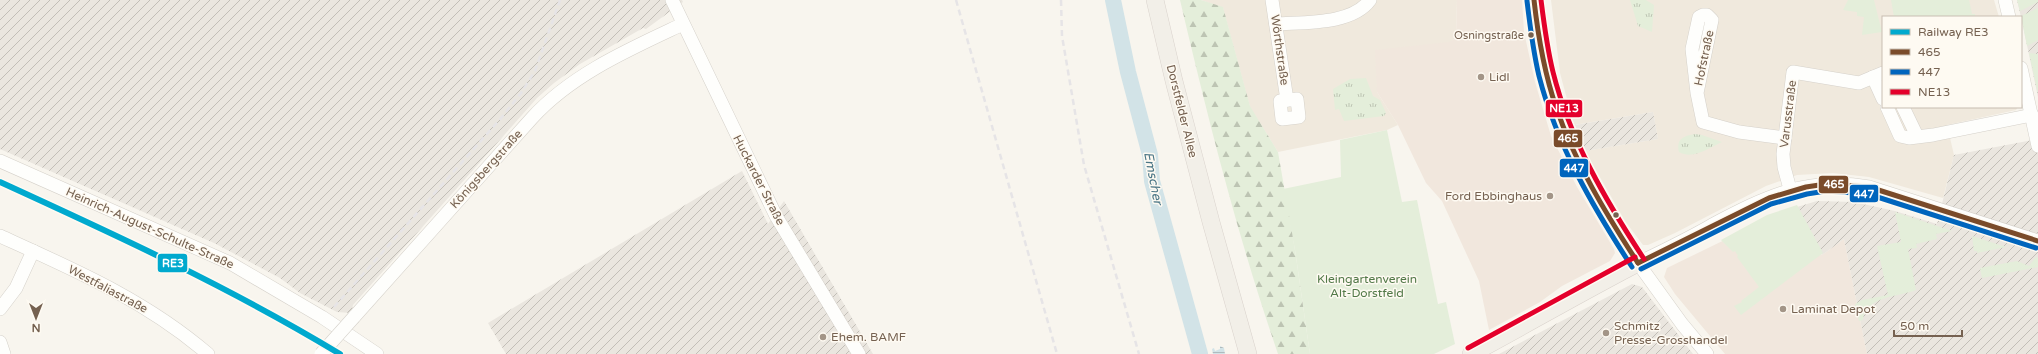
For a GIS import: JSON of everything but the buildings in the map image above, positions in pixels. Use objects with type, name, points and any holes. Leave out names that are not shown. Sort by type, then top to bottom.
[{"type":"main road","name":"Dorstfelder Allee","points":[[1155,0],[1174,81],[1211,222],[1248,354]]},
{"type":"main road","points":[[1471,354],[1535,320],[1580,293],[1638,263],[1596,196],[1576,160],[1564,131],[1546,74],[1534,0]]},
{"type":"main road","name":"Dorstfelder Allee","points":[[1211,222],[1260,354]]},
{"type":"street","name":"Huckarder Straße","points":[[672,0],[776,216],[858,354]]},
{"type":"street","name":"Wörthstraße","points":[[1272,0],[1287,100]]},
{"type":"street","points":[[1276,24],[1338,19],[1354,13],[1364,7],[1370,0]]},
{"type":"street","points":[[2006,0],[2009,16]]},
{"type":"street","name":"Hofstraße","points":[[1697,92],[1712,20],[1707,15],[1702,15],[1699,17],[1692,49],[1697,92],[1704,122],[1739,132],[1785,138]]},
{"type":"street","name":"Königsbergstraße","points":[[321,354],[548,103],[565,88],[594,69],[683,24]]},
{"type":"street","name":"Varusstraße","points":[[1790,189],[1784,167],[1783,154],[1793,72],[1859,83],[1878,75],[1882,94]]},
{"type":"street","points":[[2022,72],[2038,146]]},
{"type":"street","points":[[1887,108],[1900,136],[1909,138],[1933,135],[2032,115]]},
{"type":"street","points":[[1903,108],[1917,136]]},
{"type":"street","name":"Heinrich-August-Schulte-Straße","points":[[0,160],[230,263],[310,309],[377,354]]},
{"type":"street","points":[[1707,354],[1682,324],[1638,263],[1745,207],[1790,189],[1813,185],[1834,184],[1869,187],[2038,241]]},
{"type":"street","name":"Westfaliastraße","points":[[0,236],[100,282],[142,305],[182,333],[208,354]]},
{"type":"street","points":[[0,309],[16,288],[33,252]]},
{"type":"street","points":[[0,342],[4,354]]},
{"type":"shaded area","points":[[0,0],[682,0],[683,2],[646,29],[643,28],[580,64],[554,83],[537,98],[353,305],[351,313],[337,312],[300,293],[280,278],[214,243],[0,149]]},
{"type":"shaded area","points":[[1201,0],[1457,0],[1456,38],[1377,92],[1398,125],[1387,130],[1278,152],[1250,107],[1223,8]]},
{"type":"shaded area","points":[[1457,0],[1522,0],[1524,32],[1535,82],[1551,136],[1577,187],[1615,253],[1610,261],[1562,286],[1540,302],[1489,330],[1479,281],[1442,201],[1426,183],[1398,125],[1377,92],[1375,50],[1449,42],[1456,38]]},
{"type":"shaded area","points":[[1551,0],[1994,0],[1999,16],[1882,16],[1882,108],[2017,108],[2016,110],[1947,125],[1954,155],[1943,198],[1869,177],[1833,173],[1797,175],[1766,186],[1675,233],[1648,245],[1643,245],[1625,221],[1585,151],[1658,139],[1653,112],[1574,125],[1560,73]]},
{"type":"shaded area","points":[[2017,0],[2038,0],[2038,97],[2022,16]]},
{"type":"shaded area","points":[[1653,112],[1658,139],[1585,151],[1575,125]]},
{"type":"shaded area","points":[[2038,139],[2038,354],[1867,354],[1844,239],[1822,255],[1797,207],[1817,201],[1854,202],[1895,211],[1937,224],[1954,155]]},
{"type":"shaded area","points":[[742,171],[768,224],[784,201],[873,354],[506,354],[488,323]]},
{"type":"shaded area","points":[[1782,212],[1822,255],[1844,239],[1867,354],[1725,354],[1675,294],[1664,277],[1667,268]]},
{"type":"shaded area","points":[[1632,284],[1642,287],[1693,354],[1499,354]]},
{"type":"shaded area","points":[[1220,346],[1224,348],[1225,354],[1213,354],[1212,349],[1214,348],[1215,351],[1220,349]]},
{"type":"green space","points":[[1180,0],[1201,0],[1223,7],[1250,106],[1278,152],[1295,250],[1310,354],[1278,354],[1263,310],[1224,178]]},
{"type":"green space","points":[[1630,0],[1646,0],[1654,5],[1652,32],[1638,26]]},
{"type":"green space","points":[[1848,0],[1874,0],[1882,32],[1862,35],[1864,17],[1857,16],[1857,12],[1843,10]]},
{"type":"green space","points":[[1891,0],[1969,0],[1972,14],[1975,14],[1975,16],[1894,16]]},
{"type":"green space","points":[[2017,0],[2038,0],[2038,2],[2020,11]]},
{"type":"green space","points":[[2038,8],[2038,40],[2027,46],[2022,16]]},
{"type":"green space","points":[[2029,53],[2038,54],[2038,94]]},
{"type":"green space","points":[[1366,78],[1373,96],[1380,100],[1386,113],[1384,116],[1344,121],[1339,109],[1335,110],[1333,89],[1350,79]]},
{"type":"green space","name":"Kleingartenverein Alt-Dorstfeld","points":[[1387,130],[1402,202],[1417,200],[1438,304],[1446,302],[1455,344],[1434,354],[1310,354],[1295,250],[1283,189],[1341,177],[1340,140]]},
{"type":"green space","points":[[1695,134],[1722,142],[1695,154],[1690,155],[1679,152],[1678,148],[1681,139]]},
{"type":"green space","points":[[1797,205],[1823,253],[1741,315],[1734,306],[1742,302],[1741,301],[1759,287],[1737,257],[1738,256],[1735,251],[1733,252],[1721,240],[1767,215]]},
{"type":"green space","points":[[1895,212],[1952,231],[1936,234],[1937,239],[1916,244],[1917,248],[1908,249],[1916,290],[1876,302],[1865,312],[1863,320],[1859,321],[1855,304],[1862,300],[1888,295],[1877,246],[1901,242]]},
{"type":"green space","points":[[1972,236],[2006,247],[1977,253],[1977,251],[1974,251]]},
{"type":"green space","points":[[2036,257],[2038,258],[2038,267],[1982,278],[1980,268],[2017,261],[2029,266]]},
{"type":"waterway","name":"Emscher","points":[[1113,0],[1128,72],[1150,155],[1152,181],[1200,354]]},
{"type":"railway","points":[[334,307],[502,117],[521,93],[535,71],[560,0]]},
{"type":"railway","points":[[956,0],[1057,354]]},
{"type":"railway","points":[[1061,0],[1062,36],[1084,165],[1139,354]]},
{"type":"rail line","name":"RE3","points":[[0,182],[173,263],[257,307],[340,354]]},
{"type":"transit line","name":"465","points":[[1534,0],[1545,67],[1556,107],[1564,128],[1572,148],[1592,188],[1638,263]]},
{"type":"transit line","name":"NE13","points":[[1541,0],[1553,72],[1569,122],[1579,146],[1603,192],[1644,259]]},
{"type":"transit line","name":"447","points":[[1527,1],[1533,48],[1539,76],[1556,127],[1566,151],[1590,199],[1632,267]]},
{"type":"transit line","name":"465","points":[[1638,263],[1769,198],[1806,187],[1826,184],[1869,187],[2038,241]]},
{"type":"transit line","name":"447","points":[[1641,269],[1771,204],[1807,194],[1826,191],[1868,194],[2036,248]]},
{"type":"transit line","name":"NE13","points":[[1468,348],[1635,257]]},
{"type":"place","name":"Osningstraße","points":[[1531,35]]},
{"type":"place","name":"Lidl","points":[[1481,77]]},
{"type":"place","name":"Ford Ebbinghaus","points":[[1550,196]]},
{"type":"place","name":"Laminat Depot","points":[[1783,309]]},
{"type":"place","name":"Schmitz Presse-Grosshandel","points":[[1606,333]]},
{"type":"place","name":"Ehem. BAMF","points":[[823,337]]}]
